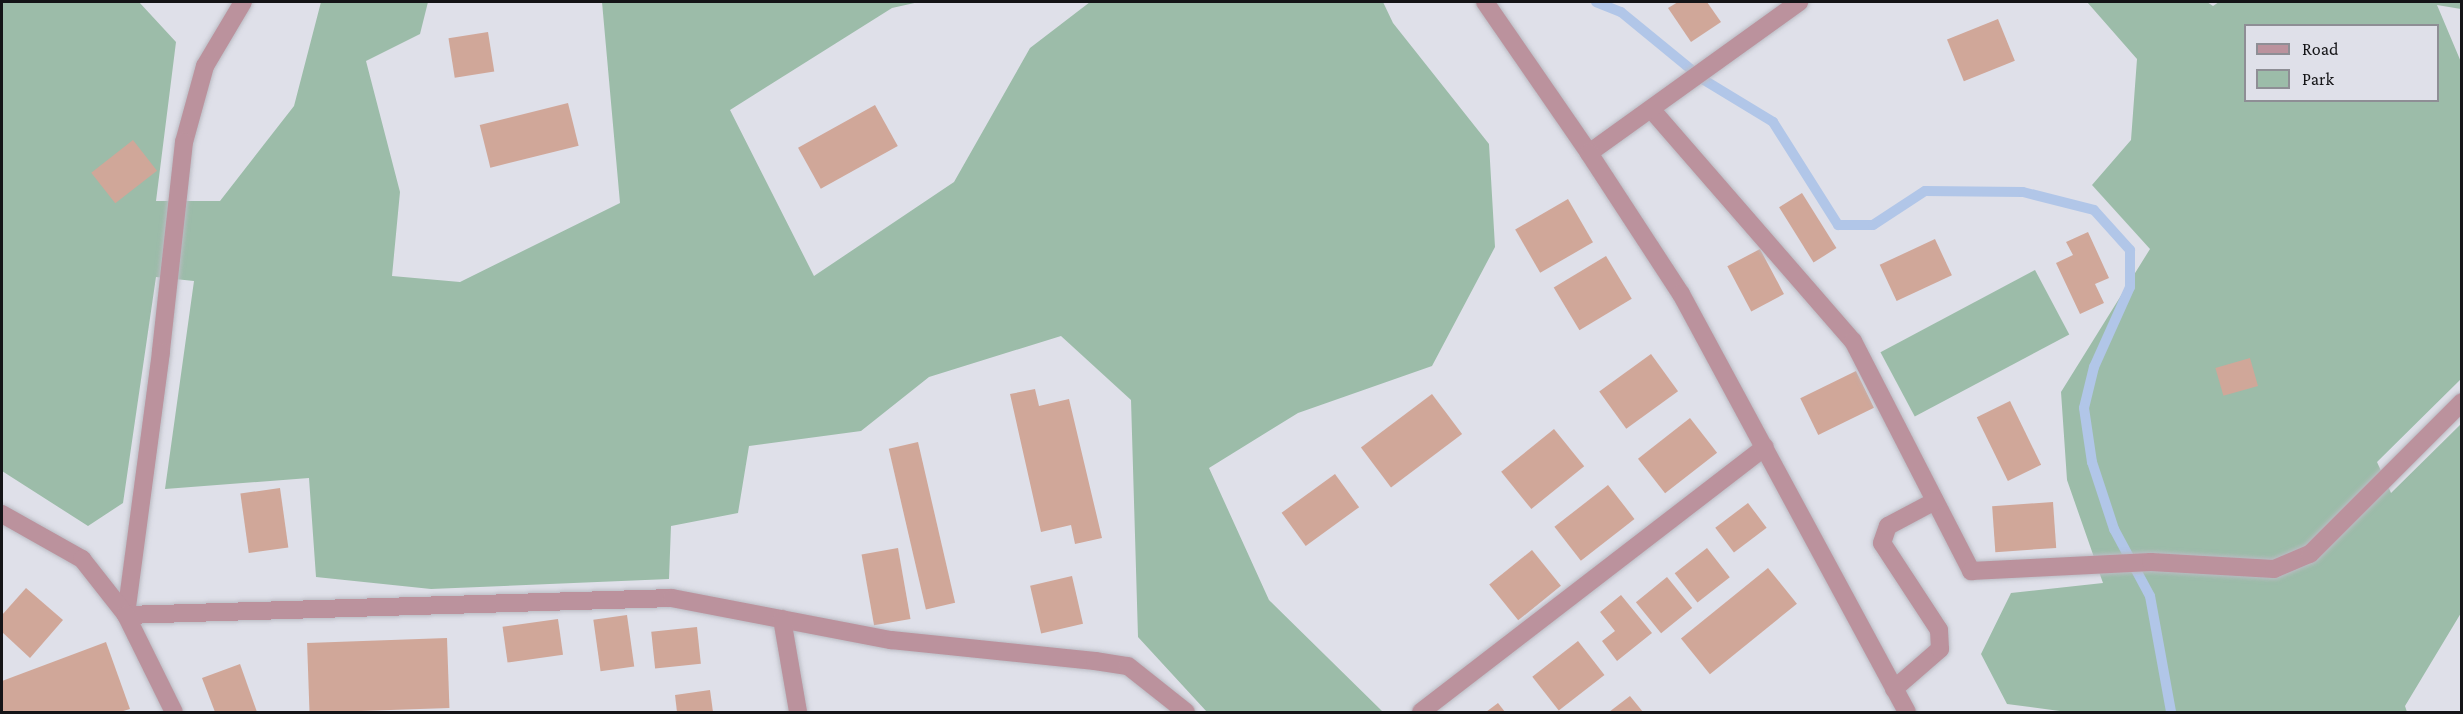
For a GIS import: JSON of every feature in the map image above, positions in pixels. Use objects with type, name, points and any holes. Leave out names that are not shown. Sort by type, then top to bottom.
[{"type":"street","points":[[126,615],[161,352],[184,142],[205,66],[243,2]]},
{"type":"street","points":[[1485,2],[1589,153],[1681,294],[1907,712]]},
{"type":"street","points":[[1589,153],[1799,2]]},
{"type":"street","points":[[1651,109],[1853,341],[1971,571],[2151,562],[2274,569],[2310,554],[2462,402]]},
{"type":"street","points":[[1421,712],[1765,447]]},
{"type":"street","points":[[1894,689],[1940,649],[1939,630],[1882,543],[1887,526],[1935,501]]},
{"type":"street","points":[[2,514],[82,559],[126,615],[174,712]]},
{"type":"street","points":[[126,615],[672,598],[891,640],[1095,660],[1128,666],[1186,712]]},
{"type":"street","points":[[782,619],[798,712]]},
{"type":"green space","points":[[2,2],[139,2],[176,42],[156,201],[220,201],[294,106],[321,2],[428,2],[420,34],[366,61],[400,192],[392,276],[460,282],[620,203],[602,2],[919,2],[892,8],[730,110],[814,276],[954,182],[1030,48],[1090,2],[1383,2],[1393,23],[1489,144],[1495,247],[1432,366],[1298,413],[1209,468],[1269,600],[1383,712],[1207,712],[1138,637],[1131,400],[1061,336],[929,377],[861,431],[749,446],[738,513],[671,526],[669,579],[431,589],[316,577],[309,478],[165,489],[194,281],[156,277],[123,503],[88,526],[2,471]]},
{"type":"green space","points":[[2087,2],[2207,2],[2213,6],[2219,2],[2461,2],[2461,9],[2437,5],[2461,62],[2461,379],[2377,462],[2391,493],[2461,424],[2461,613],[2405,706],[2407,712],[2067,712],[2007,704],[1981,654],[2011,593],[2103,583],[2067,480],[2061,392],[2150,249],[2092,185],[2131,140],[2137,59]]},
{"type":"green space","points":[[2035,270],[2069,334],[1915,417],[1880,352]]},
{"type":"building","points":[[1678,2],[1707,2],[1721,22],[1691,42],[1668,8]]},
{"type":"building","points":[[1998,19],[2015,61],[1964,81],[1947,40]]},
{"type":"building","points":[[488,32],[494,72],[455,78],[448,38]]},
{"type":"building","points":[[568,103],[579,146],[490,168],[480,125]]},
{"type":"building","points":[[875,105],[898,146],[821,189],[798,148]]},
{"type":"building","points":[[133,140],[157,171],[115,203],[91,173]]},
{"type":"building","points":[[1802,193],[1836,248],[1814,262],[1779,207]]},
{"type":"building","points":[[1568,199],[1593,242],[1540,273],[1515,230]]},
{"type":"building","points":[[2088,232],[2109,278],[2095,284],[2104,303],[2080,314],[2056,263],[2073,255],[2066,242]]},
{"type":"building","points":[[1935,239],[1952,275],[1897,301],[1880,265]]},
{"type":"building","points":[[1760,249],[1784,294],[1751,311],[1727,266]]},
{"type":"building","points":[[1606,256],[1632,299],[1579,330],[1554,287]]},
{"type":"building","points":[[1651,354],[1678,391],[1626,429],[1599,392]]},
{"type":"building","points":[[2250,358],[2258,386],[2223,396],[2215,368]]},
{"type":"building","points":[[1856,371],[1874,408],[1818,435],[1800,398]]},
{"type":"building","points":[[1035,389],[1039,406],[1069,399],[1102,538],[1075,544],[1071,525],[1041,532],[1010,394]]},
{"type":"building","points":[[1432,394],[1462,434],[1391,487],[1361,448]]},
{"type":"building","points":[[2010,401],[2041,465],[2008,481],[1977,417]]},
{"type":"building","points":[[1690,418],[1717,453],[1665,493],[1638,459]]},
{"type":"building","points":[[1554,429],[1584,466],[1531,509],[1501,472]]},
{"type":"building","points":[[918,442],[955,603],[926,610],[889,449]]},
{"type":"building","points":[[1335,474],[1359,507],[1306,546],[1282,513]]},
{"type":"building","points":[[1608,485],[1634,519],[1581,561],[1554,527]]},
{"type":"building","points":[[280,488],[288,547],[249,553],[240,494]]},
{"type":"building","points":[[2053,502],[2056,548],[1995,552],[1992,506]]},
{"type":"building","points":[[1748,503],[1767,528],[1734,552],[1715,528]]},
{"type":"building","points":[[898,548],[911,619],[874,625],[862,554]]},
{"type":"building","points":[[1707,548],[1730,577],[1697,602],[1675,573]]},
{"type":"building","points":[[1532,550],[1561,586],[1518,620],[1489,585]]},
{"type":"building","points":[[1768,568],[1797,604],[1710,674],[1681,638]]},
{"type":"building","points":[[1072,576],[1083,624],[1041,633],[1030,586]]},
{"type":"building","points":[[1667,577],[1692,608],[1661,633],[1636,602]]},
{"type":"building","points":[[26,588],[63,620],[30,658],[2,632],[2,615]]},
{"type":"building","points":[[1621,595],[1652,633],[1617,661],[1602,641],[1615,631],[1600,612]]},
{"type":"building","points":[[627,615],[634,666],[601,671],[593,620]]},
{"type":"building","points":[[558,619],[563,655],[508,662],[503,627]]},
{"type":"building","points":[[697,627],[701,664],[655,669],[651,632]]},
{"type":"building","points":[[447,638],[449,708],[309,712],[307,643]]},
{"type":"building","points":[[1578,641],[1604,675],[1559,711],[1532,677]]},
{"type":"building","points":[[106,642],[130,709],[120,712],[2,712],[2,681]]},
{"type":"building","points":[[240,664],[257,712],[215,712],[202,678]]},
{"type":"building","points":[[710,690],[713,712],[677,712],[675,695]]},
{"type":"building","points":[[1630,696],[1643,712],[1609,712]]},
{"type":"building","points":[[1498,703],[1505,712],[1486,712]]},
{"type":"waterway","points":[[1596,2],[1621,12],[1704,80],[1773,122],[1838,225],[1873,225],[1925,191],[2023,192],[2094,210],[2130,250],[2130,287],[2094,367],[2084,408],[2092,462],[2114,529],[2150,596],[2171,712]]}]
